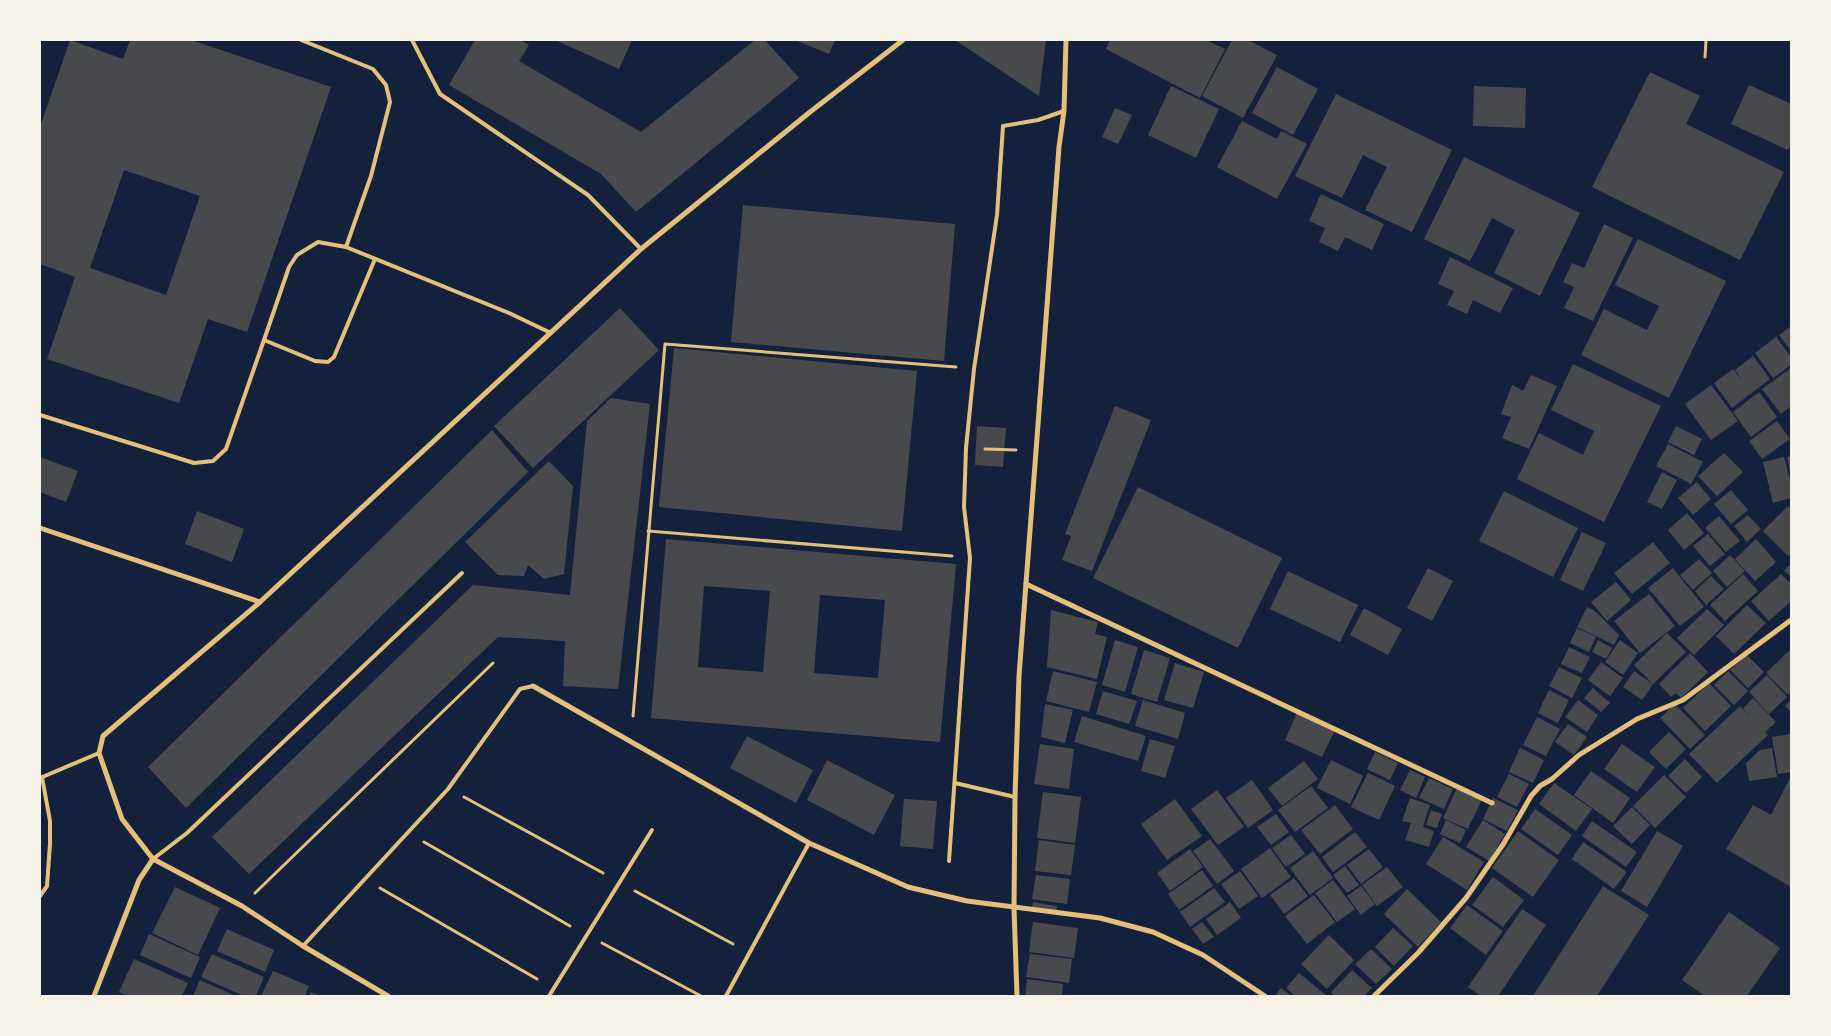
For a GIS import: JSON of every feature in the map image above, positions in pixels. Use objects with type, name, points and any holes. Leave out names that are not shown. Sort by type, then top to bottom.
[{"type":"street","points":[[388,996],[303,946],[242,906],[153,859],[122,819],[99,754],[103,736],[260,602],[641,249],[802,118],[903,40]]},
{"type":"street","points":[[1016,996],[1014,908],[1015,797],[1019,676],[1059,147],[1064,111],[1066,40]]},
{"type":"street","points":[[40,528],[260,602]]},
{"type":"street","points":[[1026,584],[1492,803]]},
{"type":"street","points":[[1374,996],[1418,953],[1466,898],[1504,843],[1531,796],[1540,786],[1552,779],[1579,755],[1630,724],[1683,700],[1791,620]]},
{"type":"street","points":[[533,686],[809,843],[908,887],[967,901],[1100,918],[1154,932],[1203,954],[1265,996]]},
{"type":"street","points":[[94,996],[139,880],[153,859]]},
{"type":"lane","points":[[301,40],[373,69],[386,85],[390,102],[371,176],[346,246]]},
{"type":"lane","points":[[412,40],[440,94],[588,195],[641,249]]},
{"type":"lane","points":[[949,861],[970,558],[964,508],[966,448],[974,369],[997,215],[1003,126],[1038,120],[1064,111]]},
{"type":"lane","points":[[40,415],[194,463],[213,461],[226,450],[289,267],[297,255],[318,242],[346,246],[509,313],[551,333]]},
{"type":"lane","points":[[264,340],[315,361],[328,362],[334,357],[375,259]]},
{"type":"lane","points":[[153,859],[187,833],[462,573]]},
{"type":"lane","points":[[303,946],[448,788],[520,690],[533,686]]},
{"type":"lane","points":[[40,896],[47,886],[50,844],[50,821],[41,777],[99,754]]},
{"type":"lane","points":[[955,783],[1015,797]]},
{"type":"lane","points":[[549,996],[652,830]]},
{"type":"lane","points":[[726,996],[809,843]]},
{"type":"path","points":[[1705,57],[1706,40]]},
{"type":"path","points":[[633,716],[666,344],[974,369]]},
{"type":"path","points":[[648,531],[970,558]]},
{"type":"path","points":[[242,906],[494,664]]},
{"type":"path","points":[[448,788],[749,953]]},
{"type":"path","points":[[407,833],[587,935],[701,996]]},
{"type":"path","points":[[365,878],[553,989]]},
{"type":"building","points":[[70,40],[123,59],[130,40],[191,40],[331,87],[247,332],[208,319],[179,403],[47,359],[75,277],[40,264],[40,127]],"holes":[[[124,170],[200,196],[166,295],[90,268]]]},
{"type":"building","points":[[475,40],[520,40],[529,45],[519,61],[641,132],[755,40],[765,40],[799,78],[636,212],[601,174],[449,85]]},
{"type":"building","points":[[555,40],[632,40],[619,69]]},
{"type":"building","points":[[795,40],[835,40],[829,54]]},
{"type":"building","points":[[955,40],[1046,40],[1039,96]]},
{"type":"building","points":[[1110,40],[1206,40],[1225,49],[1200,98],[1106,49]]},
{"type":"building","points":[[1232,40],[1248,40],[1277,55],[1243,118],[1202,96]]},
{"type":"building","points":[[1277,67],[1318,89],[1293,135],[1252,113]]},
{"type":"building","points":[[1650,72],[1700,96],[1686,124],[1784,172],[1740,260],[1592,187]]},
{"type":"building","points":[[1749,85],[1791,104],[1791,144],[1788,150],[1731,124]]},
{"type":"building","points":[[1171,86],[1219,109],[1196,158],[1148,135]]},
{"type":"building","points":[[1474,86],[1526,88],[1525,128],[1473,126]]},
{"type":"building","points":[[1336,94],[1452,150],[1412,232],[1365,210],[1387,167],[1363,155],[1342,198],[1295,176]]},
{"type":"building","points":[[1115,108],[1132,115],[1118,144],[1102,137]]},
{"type":"building","points":[[1242,121],[1277,139],[1281,131],[1307,144],[1277,199],[1217,167]]},
{"type":"building","points":[[1464,157],[1580,213],[1540,296],[1494,273],[1515,230],[1492,218],[1470,261],[1424,239]]},
{"type":"building","points":[[1321,194],[1384,224],[1372,250],[1345,237],[1338,251],[1319,242],[1325,228],[1309,221]]},
{"type":"building","points":[[743,205],[955,224],[944,361],[731,342]]},
{"type":"building","points":[[1604,224],[1633,238],[1593,321],[1564,308],[1574,287],[1563,282],[1572,263],[1584,268]]},
{"type":"building","points":[[1638,239],[1726,281],[1669,398],[1581,355],[1604,309],[1647,330],[1659,306],[1615,285]]},
{"type":"building","points":[[1450,257],[1513,288],[1500,313],[1473,300],[1467,314],[1447,305],[1454,291],[1438,284]]},
{"type":"building","points":[[620,308],[659,350],[533,468],[494,426]]},
{"type":"building","points":[[1791,326],[1791,351],[1779,335]]},
{"type":"building","points":[[1776,337],[1791,357],[1791,365],[1773,378],[1755,353]]},
{"type":"building","points":[[674,348],[917,371],[902,531],[659,507]]},
{"type":"building","points":[[1753,356],[1770,379],[1732,408],[1714,383],[1733,369],[1744,383],[1735,370]]},
{"type":"building","points":[[1573,364],[1661,406],[1604,522],[1517,479],[1539,433],[1583,455],[1594,431],[1551,410]]},
{"type":"building","points":[[1791,368],[1791,406],[1781,414],[1762,389]]},
{"type":"building","points":[[1531,375],[1557,386],[1529,449],[1502,438],[1511,417],[1501,414],[1512,385],[1523,391]]},
{"type":"building","points":[[1711,385],[1738,421],[1711,440],[1685,404]]},
{"type":"building","points":[[1759,392],[1777,417],[1751,437],[1733,412]]},
{"type":"building","points":[[611,398],[650,404],[618,689],[563,686],[565,641],[498,637],[249,874],[212,837],[473,585],[570,595],[587,421]]},
{"type":"building","points":[[1115,406],[1151,420],[1092,571],[1062,560],[1071,536],[1065,534]]},
{"type":"building","points":[[1777,421],[1790,439],[1762,459],[1749,441]]},
{"type":"building","points":[[977,426],[1006,428],[1003,467],[975,465]]},
{"type":"building","points":[[1676,426],[1702,439],[1694,455],[1668,442]]},
{"type":"building","points":[[492,430],[528,472],[186,808],[148,767]]},
{"type":"building","points":[[1668,444],[1703,462],[1691,484],[1656,466]]},
{"type":"building","points":[[1724,453],[1743,472],[1717,496],[1698,476]]},
{"type":"building","points":[[1791,456],[1791,471],[1790,471],[1787,457]]},
{"type":"building","points":[[40,457],[78,471],[66,502],[40,492]]},
{"type":"building","points":[[1784,457],[1791,483],[1791,498],[1773,503],[1763,462]]},
{"type":"building","points":[[549,461],[573,486],[564,574],[544,579],[528,565],[524,576],[498,575],[465,542]]},
{"type":"building","points":[[1662,472],[1677,480],[1662,509],[1647,502]]},
{"type":"building","points":[[1697,482],[1711,499],[1693,515],[1678,498]]},
{"type":"building","points":[[1138,487],[1282,558],[1238,648],[1093,578]]},
{"type":"building","points":[[1731,490],[1748,510],[1731,524],[1714,504]]},
{"type":"building","points":[[1504,491],[1578,528],[1553,577],[1479,541]]},
{"type":"building","points":[[1788,506],[1791,509],[1791,554],[1788,556],[1763,531]]},
{"type":"building","points":[[197,511],[244,529],[232,562],[185,544]]},
{"type":"building","points":[[1687,513],[1704,533],[1684,550],[1668,530]]},
{"type":"building","points":[[1748,515],[1761,529],[1747,542],[1734,526]]},
{"type":"building","points":[[1719,516],[1740,541],[1726,552],[1705,528]]},
{"type":"building","points":[[1582,532],[1606,543],[1583,591],[1560,580]]},
{"type":"building","points":[[1708,534],[1725,554],[1710,566],[1693,546]]},
{"type":"building","points":[[666,539],[956,564],[940,742],[651,718]],"holes":[[[704,586],[770,591],[763,672],[698,667]],[[820,595],[885,600],[878,678],[814,673]]]},
{"type":"building","points":[[1756,539],[1776,562],[1755,581],[1735,559]]},
{"type":"building","points":[[1653,542],[1670,563],[1632,594],[1614,573]]},
{"type":"building","points":[[1730,555],[1745,571],[1727,587],[1713,571]]},
{"type":"building","points":[[1699,559],[1712,573],[1693,590],[1680,575]]},
{"type":"building","points":[[1791,564],[1791,578],[1784,570]]},
{"type":"building","points":[[1428,568],[1453,581],[1432,621],[1407,608]]},
{"type":"building","points":[[1673,568],[1704,607],[1680,626],[1648,588]]},
{"type":"building","points":[[1288,571],[1358,605],[1340,642],[1270,609]]},
{"type":"building","points":[[1743,574],[1758,591],[1725,621],[1710,605]]},
{"type":"building","points":[[1781,574],[1791,584],[1791,601],[1769,621],[1751,601]]},
{"type":"building","points":[[1711,576],[1724,589],[1706,605],[1695,591]]},
{"type":"building","points":[[1616,582],[1631,600],[1607,621],[1591,602]]},
{"type":"building","points":[[1649,594],[1675,626],[1640,653],[1614,621]]},
{"type":"building","points":[[1747,605],[1766,623],[1734,654],[1716,636]]},
{"type":"building","points":[[1587,607],[1595,611],[1619,635],[1614,645],[1577,627]]},
{"type":"building","points":[[1364,608],[1402,629],[1388,655],[1350,635]]},
{"type":"building","points":[[1707,609],[1724,625],[1694,655],[1677,638]]},
{"type":"building","points":[[1051,610],[1098,622],[1095,634],[1107,637],[1097,679],[1047,667]]},
{"type":"building","points":[[1577,628],[1596,637],[1589,652],[1570,643]]},
{"type":"building","points":[[1667,633],[1686,652],[1653,684],[1634,665]]},
{"type":"building","points":[[1115,640],[1138,647],[1125,692],[1102,685]]},
{"type":"building","points":[[1598,640],[1612,648],[1606,659],[1592,652]]},
{"type":"building","points":[[1620,640],[1638,653],[1623,675],[1605,662]]},
{"type":"building","points":[[1569,647],[1590,657],[1582,673],[1561,664]]},
{"type":"building","points":[[1791,649],[1791,692],[1788,695],[1766,673]]},
{"type":"building","points":[[1144,650],[1170,658],[1157,702],[1131,694]]},
{"type":"building","points":[[1690,653],[1708,672],[1681,698],[1676,693],[1671,697],[1659,684]]},
{"type":"building","points":[[1747,655],[1764,672],[1748,688],[1730,670]]},
{"type":"building","points":[[1601,662],[1623,678],[1610,696],[1588,680]]},
{"type":"building","points":[[1175,663],[1204,672],[1193,708],[1164,700]]},
{"type":"building","points":[[1559,667],[1582,678],[1572,698],[1549,686]]},
{"type":"building","points":[[1053,671],[1097,682],[1089,712],[1046,701]]},
{"type":"building","points":[[1634,671],[1653,684],[1642,700],[1623,687]]},
{"type":"building","points":[[1728,671],[1748,691],[1734,705],[1714,685]]},
{"type":"building","points":[[1767,675],[1787,697],[1769,714],[1749,692]]},
{"type":"building","points":[[1709,683],[1731,706],[1705,731],[1683,708]]},
{"type":"building","points":[[1593,688],[1610,703],[1601,712],[1584,698]]},
{"type":"building","points":[[1549,690],[1569,700],[1558,723],[1538,713]]},
{"type":"building","points":[[1103,691],[1137,701],[1129,724],[1096,714]]},
{"type":"building","points":[[1753,698],[1776,722],[1765,732],[1768,735],[1717,783],[1689,754],[1740,706],[1750,717],[1743,708]]},
{"type":"building","points":[[1143,700],[1185,713],[1178,739],[1135,726]]},
{"type":"building","points":[[1578,700],[1598,715],[1587,732],[1565,717]]},
{"type":"building","points":[[1791,700],[1791,712],[1785,706]]},
{"type":"building","points":[[1045,704],[1073,710],[1065,743],[1041,737]]},
{"type":"building","points":[[1675,704],[1705,735],[1690,749],[1660,718]]},
{"type":"building","points":[[1297,713],[1335,730],[1322,757],[1285,740]]},
{"type":"building","points":[[1082,716],[1146,736],[1138,761],[1074,742]]},
{"type":"building","points":[[1537,717],[1560,729],[1546,756],[1523,745]]},
{"type":"building","points":[[1568,724],[1587,737],[1574,755],[1555,742]]},
{"type":"building","points":[[1669,732],[1686,749],[1666,769],[1649,752]]},
{"type":"building","points":[[1791,734],[1791,772],[1778,774],[1772,737]]},
{"type":"building","points":[[747,736],[813,770],[796,803],[730,768]]},
{"type":"building","points":[[1150,739],[1175,746],[1165,778],[1141,771]]},
{"type":"building","points":[[1040,744],[1074,749],[1069,789],[1034,784]]},
{"type":"building","points":[[1622,744],[1655,767],[1637,792],[1604,769]]},
{"type":"building","points":[[1520,748],[1544,760],[1533,783],[1509,772]]},
{"type":"building","points":[[1772,748],[1777,777],[1749,781],[1746,763],[1760,750]]},
{"type":"building","points":[[1375,752],[1398,763],[1390,780],[1367,769]]},
{"type":"building","points":[[1685,759],[1702,777],[1686,793],[1668,776]]},
{"type":"building","points":[[827,760],[895,795],[874,835],[807,800]]},
{"type":"building","points":[[1331,760],[1363,776],[1350,804],[1317,788]]},
{"type":"building","points":[[1304,761],[1318,779],[1282,806],[1268,788]]},
{"type":"building","points":[[1410,770],[1425,777],[1416,798],[1400,790]]},
{"type":"building","points":[[1591,771],[1630,798],[1613,823],[1574,795]]},
{"type":"building","points":[[1368,773],[1395,786],[1379,820],[1351,807]]},
{"type":"building","points":[[1509,774],[1529,784],[1517,807],[1497,797]]},
{"type":"building","points":[[1664,775],[1686,797],[1655,828],[1633,806]]},
{"type":"building","points":[[1791,776],[1791,887],[1726,849],[1753,805],[1771,815]]},
{"type":"building","points":[[1429,778],[1453,789],[1444,809],[1419,798]]},
{"type":"building","points":[[1252,780],[1273,810],[1248,828],[1226,798]]},
{"type":"building","points":[[1554,783],[1592,809],[1576,831],[1539,804]]},
{"type":"building","points":[[1311,786],[1328,808],[1295,832],[1278,810]]},
{"type":"building","points":[[1457,788],[1482,799],[1468,829],[1443,818]]},
{"type":"building","points":[[1217,790],[1244,827],[1218,845],[1191,809]]},
{"type":"building","points":[[1043,792],[1081,797],[1075,843],[1037,838]]},
{"type":"building","points":[[1410,798],[1430,805],[1423,827],[1434,831],[1429,847],[1405,840],[1411,823],[1402,821]]},
{"type":"building","points":[[1493,798],[1518,810],[1507,831],[1483,819]]},
{"type":"building","points":[[904,799],[937,801],[933,849],[900,846]]},
{"type":"building","points":[[1175,799],[1202,836],[1167,860],[1141,824]]},
{"type":"building","points":[[1335,805],[1353,829],[1320,854],[1301,830]]},
{"type":"building","points":[[1632,807],[1650,825],[1632,844],[1613,826]]},
{"type":"building","points":[[1535,809],[1572,835],[1558,855],[1521,829]]},
{"type":"building","points":[[1431,810],[1442,814],[1437,828],[1426,825]]},
{"type":"building","points":[[1276,814],[1289,832],[1271,845],[1257,827]]},
{"type":"building","points":[[1446,820],[1466,830],[1460,843],[1440,834]]},
{"type":"building","points":[[1483,820],[1505,834],[1489,861],[1466,847]]},
{"type":"building","points":[[1592,821],[1637,852],[1626,867],[1582,836]]},
{"type":"building","points":[[1518,831],[1559,860],[1533,897],[1492,868]]},
{"type":"building","points":[[1657,831],[1683,846],[1647,907],[1621,891]]},
{"type":"building","points":[[1355,832],[1367,847],[1333,872],[1322,857]]},
{"type":"building","points":[[1291,835],[1305,854],[1286,867],[1272,848]]},
{"type":"building","points":[[1443,837],[1484,862],[1467,890],[1426,864]]},
{"type":"building","points":[[1210,839],[1234,871],[1217,884],[1193,851]]},
{"type":"building","points":[[1039,840],[1075,845],[1071,875],[1035,871]]},
{"type":"building","points":[[1583,842],[1627,872],[1614,889],[1572,859]]},
{"type":"building","points":[[1270,848],[1291,877],[1262,898],[1241,869]]},
{"type":"building","points":[[1190,849],[1203,867],[1170,891],[1157,873]]},
{"type":"building","points":[[1369,849],[1383,867],[1361,884],[1347,865]]},
{"type":"building","points":[[1313,851],[1333,878],[1310,895],[1290,868]]},
{"type":"building","points":[[1345,866],[1359,885],[1347,893],[1333,875]]},
{"type":"building","points":[[1387,867],[1403,887],[1377,906],[1362,885]]},
{"type":"building","points":[[1202,870],[1213,886],[1179,910],[1168,894]]},
{"type":"building","points":[[1240,871],[1258,896],[1239,909],[1221,884]]},
{"type":"building","points":[[1036,875],[1070,879],[1067,904],[1032,899]]},
{"type":"building","points":[[1493,877],[1524,900],[1503,927],[1472,905]]},
{"type":"building","points":[[1294,878],[1308,896],[1284,914],[1270,895]]},
{"type":"building","points":[[1333,880],[1355,909],[1337,922],[1315,893]]},
{"type":"building","points":[[1361,886],[1375,904],[1361,915],[1347,896]]},
{"type":"building","points":[[1603,886],[1649,915],[1597,996],[1533,996]]},
{"type":"building","points":[[175,887],[220,908],[198,955],[152,933]]},
{"type":"building","points":[[1214,888],[1225,902],[1190,927],[1180,912]]},
{"type":"building","points":[[1407,889],[1441,922],[1418,947],[1384,914]]},
{"type":"building","points":[[1314,895],[1335,922],[1307,944],[1285,916]]},
{"type":"building","points":[[1033,902],[1057,906],[1056,912],[1032,910]]},
{"type":"building","points":[[1230,902],[1241,918],[1217,935],[1206,919]]},
{"type":"building","points":[[1467,905],[1503,931],[1486,955],[1450,928]]},
{"type":"building","points":[[1522,909],[1546,925],[1498,996],[1481,996],[1468,987]]},
{"type":"building","points":[[1729,912],[1780,948],[1747,996],[1705,996],[1682,980]]},
{"type":"building","points":[[1033,922],[1078,928],[1074,958],[1029,952]]},
{"type":"building","points":[[1202,922],[1214,937],[1203,944],[1192,929]]},
{"type":"building","points":[[1393,928],[1413,946],[1394,966],[1375,947]]},
{"type":"building","points":[[227,929],[274,950],[265,972],[217,951]]},
{"type":"building","points":[[149,934],[200,957],[191,978],[140,955]]},
{"type":"building","points":[[1329,935],[1354,960],[1327,989],[1301,964]]},
{"type":"building","points":[[1371,949],[1392,969],[1376,984],[1355,964]]},
{"type":"building","points":[[212,954],[264,977],[256,996],[244,996],[201,977]]},
{"type":"building","points":[[1030,954],[1072,959],[1069,983],[1026,977]]},
{"type":"building","points":[[134,959],[188,983],[182,996],[128,996],[119,992]]},
{"type":"building","points":[[1352,970],[1372,988],[1364,996],[1334,996],[1331,992]]},
{"type":"building","points":[[273,971],[309,986],[305,996],[261,996]]},
{"type":"building","points":[[1299,973],[1327,996],[1295,996],[1286,988]]},
{"type":"building","points":[[1027,979],[1063,984],[1062,996],[1025,996]]},
{"type":"building","points":[[200,980],[236,996],[193,996]]},
{"type":"building","points":[[1281,988],[1291,996],[1275,996]]},
{"type":"building","points":[[311,992],[321,996],[309,996]]}]
